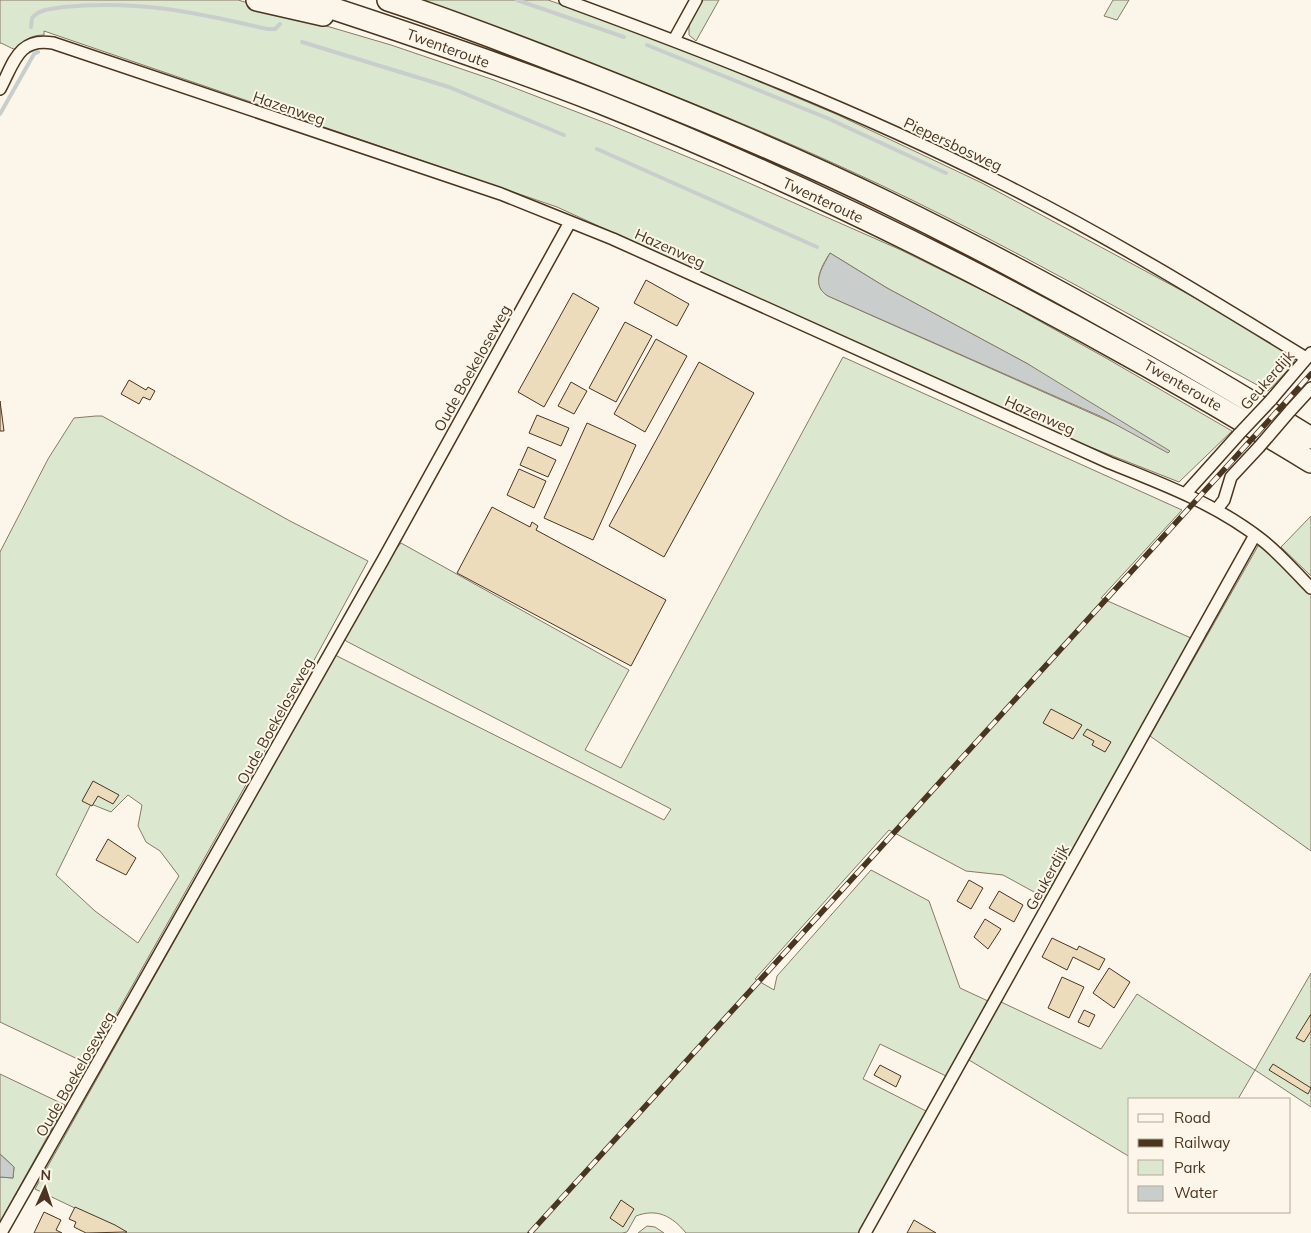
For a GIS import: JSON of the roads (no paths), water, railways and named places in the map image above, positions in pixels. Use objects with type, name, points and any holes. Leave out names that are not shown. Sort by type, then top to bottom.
[{"type":"highway","points":[[257,0],[419,37]]},
{"type":"highway","name":"Twenteroute","points":[[307,0],[419,37],[601,103],[735,161],[897,235],[994,283],[1125,352],[1311,462]]},
{"type":"highway","name":"Twenteroute","points":[[388,0],[512,44],[669,106],[889,203],[1066,296],[1225,385],[1311,438]]},
{"type":"street","name":"Piepersbosweg","points":[[565,0],[674,40],[837,107],[997,181],[1156,266],[1309,356]]},
{"type":"street","points":[[674,40],[696,0]]},
{"type":"street","name":"Hazenweg","points":[[0,89],[20,52],[28,44],[39,41],[53,43],[501,194],[622,243],[1110,463],[1186,493],[1217,509],[1255,535],[1311,588]]},
{"type":"street","name":"Oude Boekeloseweg","points":[[1,1233],[373,577],[570,222]]},
{"type":"street","name":"Geukerdijk","points":[[1186,493],[1309,356]]},
{"type":"street","points":[[1217,509],[1224,500],[1231,477],[1311,388]]},
{"type":"street","name":"Geukerdijk","points":[[865,1233],[1255,535]]},
{"type":"water","points":[[830,253],[887,288],[1028,364],[1170,451],[1168,453],[1102,417],[828,296],[820,287],[819,276]]},
{"type":"water","points":[[0,1154],[14,1167],[13,1178],[0,1177]]},
{"type":"waterway","points":[[517,0],[624,37]]},
{"type":"waterway","points":[[31,27],[32,18],[42,11],[91,5],[142,6],[166,9],[215,17],[267,29],[275,29],[280,24]]},
{"type":"waterway","points":[[302,42],[449,87],[564,135]]},
{"type":"waterway","points":[[647,45],[827,118],[946,173]]},
{"type":"waterway","points":[[0,114],[34,54],[38,52]]},
{"type":"waterway","points":[[597,149],[817,247]]},
{"type":"railway","points":[[530,1233],[1311,374]]}]
